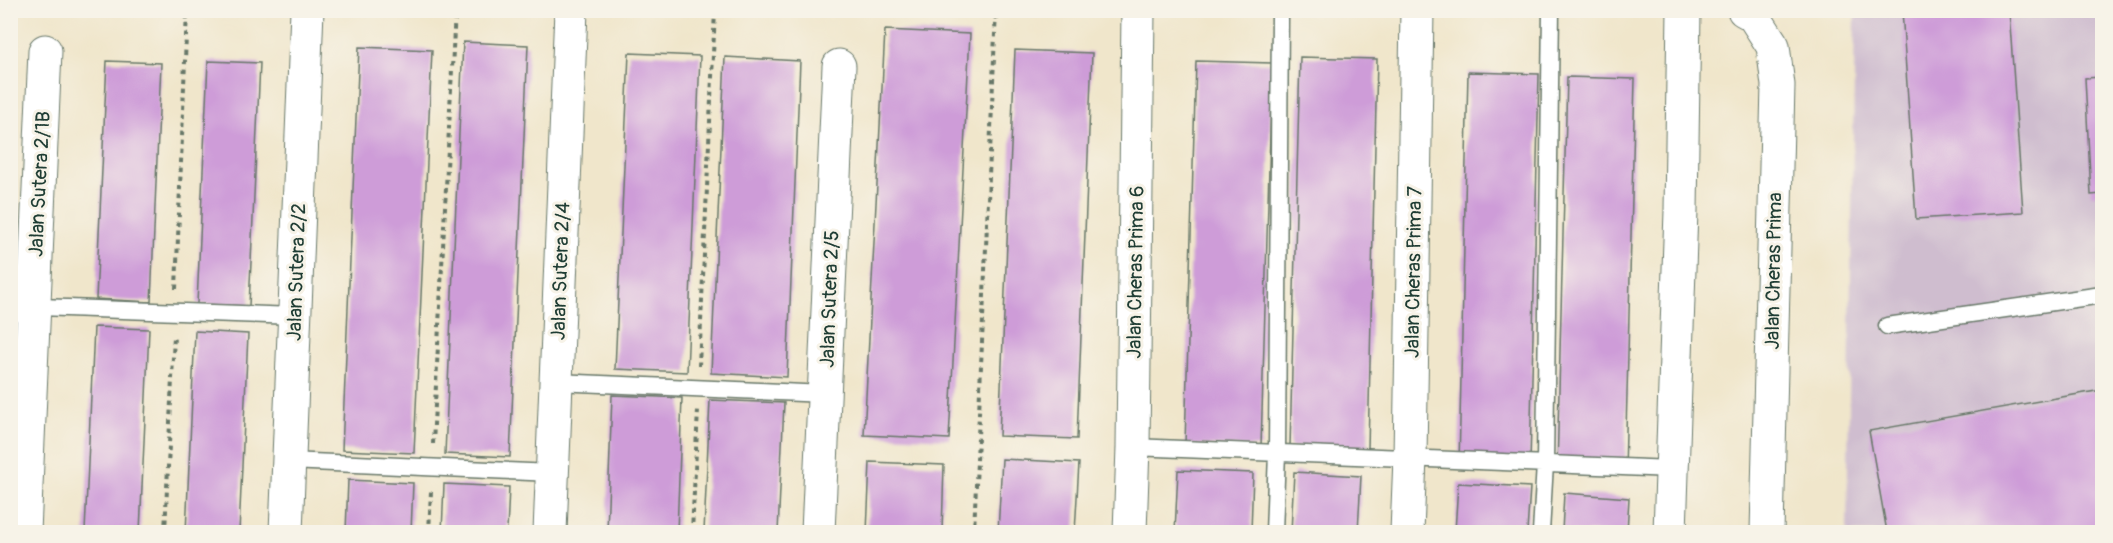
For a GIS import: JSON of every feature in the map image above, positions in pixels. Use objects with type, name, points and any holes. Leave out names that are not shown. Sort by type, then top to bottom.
[{"type":"street","name":"Jalan Sutera 2/2","points":[[286,532],[307,10]]},
{"type":"street","name":"Jalan Sutera 2/4","points":[[550,532],[571,10]]},
{"type":"street","name":"Jalan Cheras Prima 6","points":[[1130,532],[1138,10]]},
{"type":"street","name":"Jalan Cheras Prima 7","points":[[1407,532],[1417,10]]},
{"type":"street","points":[[1670,532],[1684,10]]},
{"type":"street","name":"Jalan Cheras Prima","points":[[1748,13],[1773,46],[1778,85],[1767,532]]},
{"type":"street","name":"Jalan Sutera 2/1B","points":[[24,532],[22,307],[45,51]]},
{"type":"street","name":"Jalan Sutera 2/5","points":[[818,532],[839,66]]},
{"type":"lane","points":[[1274,532],[1277,453],[1280,10]]},
{"type":"lane","points":[[1541,532],[1545,464],[1551,10]]},
{"type":"lane","points":[[1887,326],[2103,295]]},
{"type":"lane","points":[[22,307],[295,316]]},
{"type":"lane","points":[[556,382],[825,394]]},
{"type":"lane","points":[[1133,447],[1672,469]]},
{"type":"lane","points":[[289,461],[553,473]]},
{"type":"path","points":[[165,532],[187,10]]},
{"type":"path","points":[[429,532],[455,10]]},
{"type":"path","points":[[692,532],[715,10]]},
{"type":"path","points":[[974,532],[996,10]]},
{"type":"shaded area","points":[[1855,11],[2102,11],[2102,532],[1847,532]]},
{"type":"building","points":[[1902,10],[2009,10],[2023,212],[1916,219]]},
{"type":"building","points":[[885,30],[970,34],[949,439],[864,435]]},
{"type":"building","points":[[463,42],[528,45],[510,457],[445,454]]},
{"type":"building","points":[[359,47],[432,50],[414,453],[342,450]]},
{"type":"building","points":[[1015,50],[1092,53],[1077,439],[999,436]]},
{"type":"building","points":[[629,53],[700,56],[687,372],[615,369]]},
{"type":"building","points":[[725,57],[800,61],[787,377],[711,373]]},
{"type":"building","points":[[1300,57],[1377,59],[1368,449],[1290,447]]},
{"type":"building","points":[[107,61],[161,63],[151,302],[96,299]]},
{"type":"building","points":[[208,61],[260,63],[249,306],[197,304]]},
{"type":"building","points":[[1196,61],[1272,63],[1261,447],[1185,445]]},
{"type":"building","points":[[1468,72],[1539,74],[1530,465],[1459,464]]},
{"type":"building","points":[[1567,77],[1635,79],[1625,472],[1557,470]]},
{"type":"building","points":[[2102,77],[2102,194],[2091,195],[2085,78]]},
{"type":"building","points":[[94,327],[149,329],[140,532],[85,532]]},
{"type":"building","points":[[195,331],[248,334],[239,532],[186,532]]},
{"type":"building","points":[[2102,390],[2102,532],[1887,532],[1869,431]]},
{"type":"building","points":[[612,395],[682,398],[677,532],[607,532]]},
{"type":"building","points":[[710,400],[784,403],[778,532],[704,532]]},
{"type":"building","points":[[1002,459],[1079,463],[1075,532],[998,532]]},
{"type":"building","points":[[870,462],[944,465],[942,532],[867,532]]},
{"type":"building","points":[[1178,470],[1253,473],[1251,532],[1175,532]]},
{"type":"building","points":[[1294,472],[1361,476],[1358,532],[1291,532]]},
{"type":"building","points":[[348,480],[413,483],[411,532],[346,532]]},
{"type":"building","points":[[1458,483],[1530,487],[1527,532],[1455,532]]},
{"type":"building","points":[[444,484],[509,487],[507,532],[442,532]]},
{"type":"building","points":[[1564,493],[1629,498],[1627,532],[1562,532]]}]
